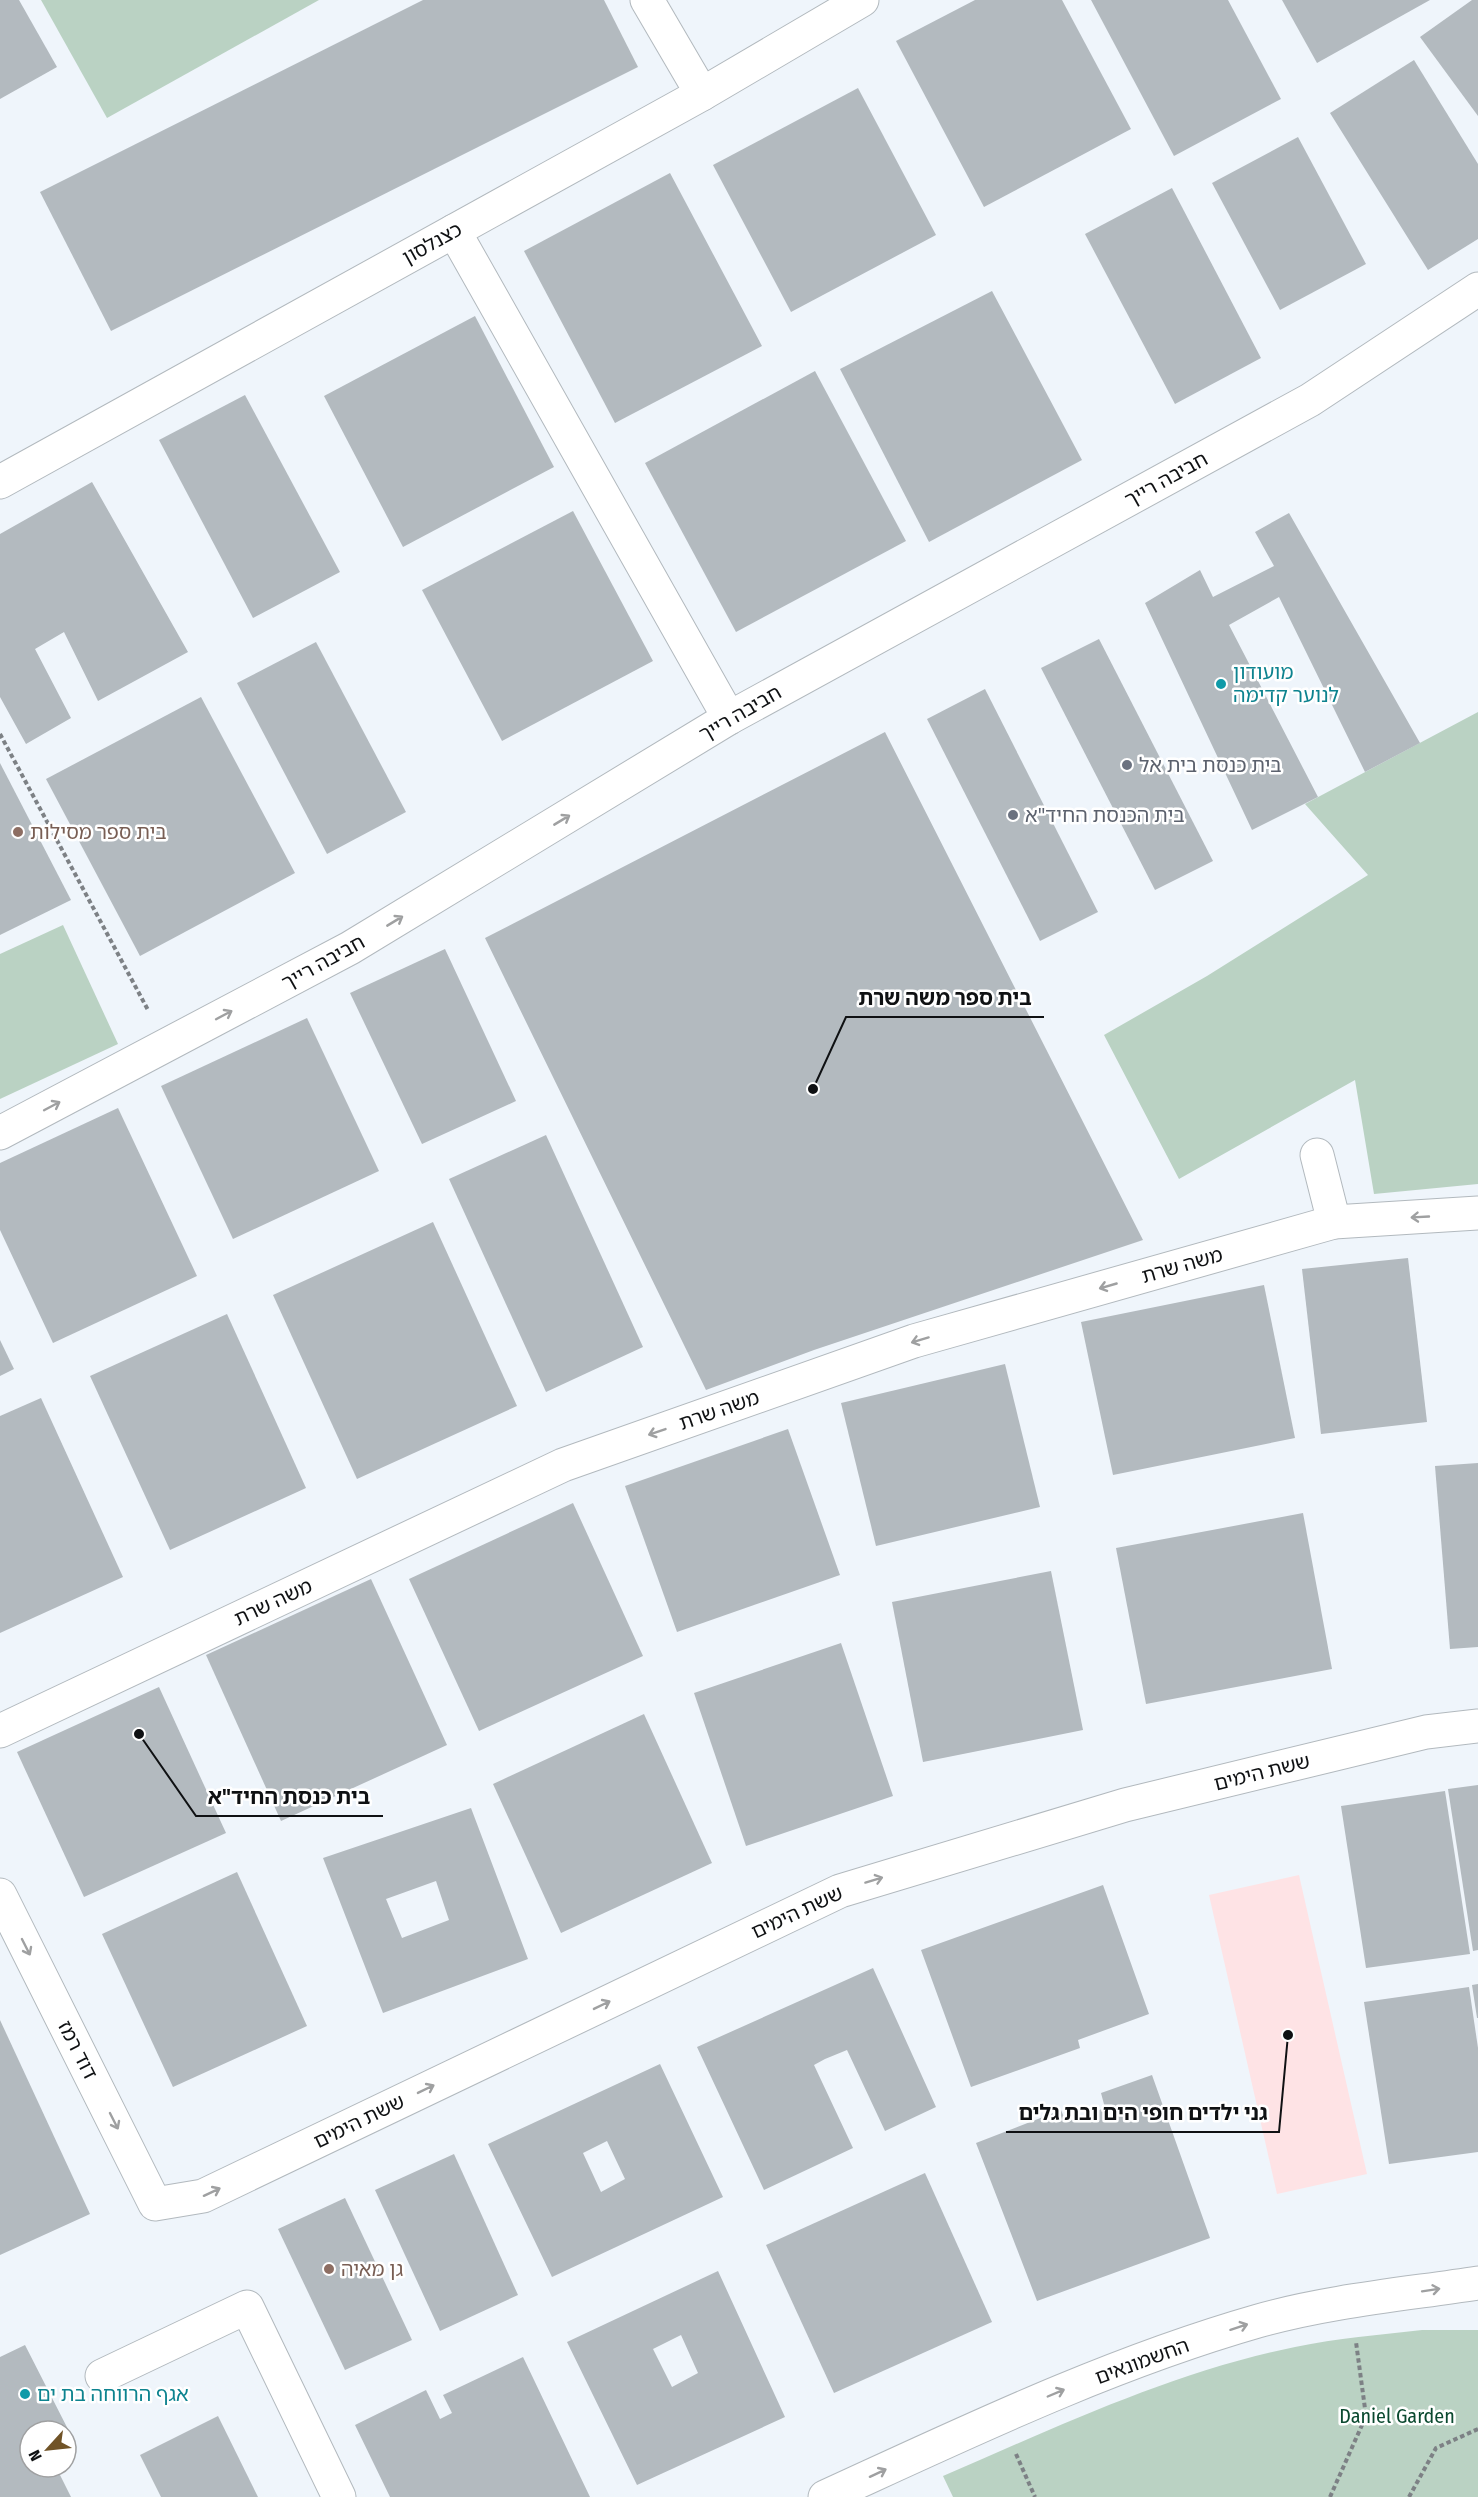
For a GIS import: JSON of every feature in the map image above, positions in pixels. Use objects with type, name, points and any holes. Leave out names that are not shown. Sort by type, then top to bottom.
[{"type":"street","points":[[647,0],[702,94]]},
{"type":"street","name":"כצנלסון","points":[[0,482],[702,94],[862,0]]},
{"type":"street","points":[[454,231],[729,718]]},
{"type":"street","name":"חביבה רייך","points":[[0,1133],[350,948],[729,718],[1310,400],[1478,289]]},
{"type":"street","points":[[1317,1155],[1334,1222]]},
{"type":"street","name":"משה שרת","points":[[0,1731],[563,1465],[914,1341],[1334,1222],[1478,1214]]},
{"type":"street","name":"ששת הימים","points":[[155,2204],[203,2196],[840,1891],[1125,1805],[1426,1732],[1478,1726]]},
{"type":"street","name":"דוד רמז","points":[[0,1895],[155,2204]]},
{"type":"street","name":"החשמונאים","points":[[825,2497],[999,2417],[1128,2364],[1260,2320],[1351,2302],[1478,2283]]},
{"type":"street","points":[[102,2376],[247,2307],[339,2497]]},
{"type":"path","points":[[0,734],[166,1046]]},
{"type":"path","points":[[1330,2497],[1366,2416],[1351,2302]]},
{"type":"path","points":[[1409,2497],[1436,2448],[1478,2428]]},
{"type":"shaded area","points":[[1299,1875],[1367,2174],[1277,2194],[1209,1895]]},
{"type":"green space","points":[[41,0],[319,0],[107,118]]},
{"type":"green space","points":[[1478,712],[1478,1184],[1374,1194],[1355,1080],[1179,1179],[1104,1035],[1207,976],[1368,875],[1305,804]]},
{"type":"green space","points":[[63,925],[118,1044],[0,1099],[0,954]]},
{"type":"green space","name":"Daniel Garden","points":[[1422,2330],[1478,2330],[1478,2497],[953,2497],[943,2476],[1116,2402],[1204,2371],[1311,2344]]},
{"type":"building","points":[[0,0],[19,0],[57,67],[0,99]]},
{"type":"building","points":[[423,0],[604,0],[638,67],[111,331],[40,192]]},
{"type":"building","points":[[975,0],[1062,0],[1131,129],[984,207],[896,41]]},
{"type":"building","points":[[1091,0],[1228,0],[1281,99],[1174,156]]},
{"type":"building","points":[[1282,0],[1430,0],[1317,63]]},
{"type":"building","points":[[1472,0],[1478,0],[1478,116],[1420,37]]},
{"type":"building","points":[[1414,60],[1478,164],[1478,239],[1428,270],[1330,113]]},
{"type":"building","points":[[858,88],[936,235],[791,312],[713,165]]},
{"type":"building","points":[[1298,137],[1366,264],[1280,310],[1212,183]]},
{"type":"building","points":[[670,173],[762,346],[615,423],[524,251]]},
{"type":"building","points":[[1172,188],[1261,358],[1175,404],[1085,234]]},
{"type":"building","points":[[992,291],[1082,460],[929,542],[840,369]]},
{"type":"building","points":[[475,316],[554,467],[403,547],[324,396]]},
{"type":"building","points":[[815,371],[906,541],[736,632],[645,463]]},
{"type":"building","points":[[245,395],[340,572],[253,618],[159,440]]},
{"type":"building","points":[[92,482],[188,652],[98,701],[64,632],[35,649],[71,718],[26,744],[0,697],[0,534]]},
{"type":"building","points":[[573,511],[653,661],[502,741],[422,590]]},
{"type":"building","name":"מועודון לנוער קדימה","points":[[1289,513],[1420,743],[1365,772],[1279,597],[1229,625],[1318,797],[1252,830],[1145,603],[1200,570],[1213,597],[1274,566],[1255,532]]},
{"type":"building","name":"בית כנסת בית אל","points":[[1099,639],[1213,861],[1155,890],[1041,668]]},
{"type":"building","points":[[316,642],[406,812],[327,854],[237,683]]},
{"type":"building","name":"בית הכנסת החיד\"א","points":[[985,689],[1098,912],[1040,941],[927,719]]},
{"type":"building","points":[[201,697],[295,873],[140,956],[46,779]]},
{"type":"building","points":[[885,732],[1143,1240],[814,1350],[706,1390],[485,938]]},
{"type":"building","name":"בית ספר מסילות","points":[[0,763],[71,900],[0,935]]},
{"type":"building","points":[[445,949],[516,1101],[422,1144],[350,993]]},
{"type":"building","points":[[307,1018],[379,1171],[233,1239],[161,1086]]},
{"type":"building","points":[[118,1108],[197,1276],[53,1343],[0,1230],[0,1163]]},
{"type":"building","points":[[546,1135],[643,1347],[546,1392],[449,1179]]},
{"type":"building","points":[[433,1222],[517,1406],[357,1479],[273,1295]]},
{"type":"building","points":[[1408,1258],[1427,1422],[1321,1434],[1302,1269]]},
{"type":"building","points":[[1264,1285],[1295,1438],[1113,1475],[1081,1322]]},
{"type":"building","points":[[227,1314],[306,1488],[170,1550],[90,1376]]},
{"type":"building","points":[[0,1340],[14,1369],[0,1376]]},
{"type":"building","points":[[1005,1364],[1040,1507],[876,1546],[841,1403]]},
{"type":"building","points":[[41,1398],[123,1577],[0,1633],[0,1416]]},
{"type":"building","points":[[788,1429],[840,1575],[677,1632],[625,1486]]},
{"type":"building","points":[[1478,1463],[1478,1647],[1450,1649],[1435,1466]]},
{"type":"building","points":[[573,1503],[643,1656],[479,1731],[409,1579]]},
{"type":"building","points":[[1303,1513],[1332,1669],[1146,1704],[1116,1548]]},
{"type":"building","points":[[1051,1571],[1083,1730],[923,1762],[892,1602]]},
{"type":"building","points":[[371,1579],[447,1745],[281,1821],[206,1655]]},
{"type":"building","points":[[841,1643],[893,1796],[746,1846],[694,1693]]},
{"type":"building","points":[[159,1687],[226,1833],[84,1897],[17,1752]]},
{"type":"building","points":[[644,1714],[712,1863],[561,1933],[493,1784]]},
{"type":"building","points":[[1478,1785],[1478,1950],[1473,1951],[1448,1789]]},
{"type":"building","points":[[1445,1791],[1470,1954],[1366,1968],[1341,1806]]},
{"type":"building","points":[[471,1808],[528,1959],[383,2013],[323,1858]],"holes":[[[436,1881],[449,1920],[402,1938],[386,1899]]]},
{"type":"building","points":[[237,1872],[307,2026],[173,2087],[102,1934]]},
{"type":"building","points":[[1103,1885],[1149,2014],[1078,2040],[1080,2048],[971,2087],[921,1950]]},
{"type":"building","points":[[873,1968],[936,2107],[885,2131],[847,2050],[825,2059],[814,2065],[853,2148],[764,2190],[697,2047]]},
{"type":"building","points":[[1478,1984],[1478,2018],[1477,2018],[1472,1985]]},
{"type":"building","points":[[1469,1987],[1478,2048],[1478,2152],[1389,2164],[1364,2002]]},
{"type":"building","points":[[0,2020],[90,2214],[0,2255]]},
{"type":"building","points":[[660,2064],[723,2197],[552,2277],[488,2144]],"holes":[[[607,2141],[625,2179],[601,2192],[583,2153]]]},
{"type":"building","points":[[1152,2075],[1210,2238],[1037,2301],[976,2143],[1061,2110],[1066,2122],[1105,2108],[1101,2093]]},
{"type":"building","points":[[454,2154],[518,2295],[440,2331],[375,2190]]},
{"type":"building","points":[[925,2173],[992,2322],[834,2393],[766,2245]]},
{"type":"building","points":[[345,2198],[412,2340],[345,2370],[278,2229]]},
{"type":"building","points":[[718,2271],[785,2417],[637,2485],[567,2342]],"holes":[[[681,2335],[698,2373],[672,2387],[653,2349]]]},
{"type":"building","name":"אגף הרווחה בת ים","points":[[25,2345],[63,2419],[18,2419],[18,2479],[62,2479],[71,2497],[0,2497],[0,2357]]},
{"type":"building","points":[[523,2357],[590,2497],[390,2497],[355,2425],[426,2390],[440,2419],[452,2413],[443,2395]]},
{"type":"building","name":"אגף הרווחה בת ים","points":[[218,2416],[258,2497],[161,2497],[140,2455]]},
{"type":"place","name":"מועודון לנוער קדימה","points":[[1221,684]]},
{"type":"place","name":"בית כנסת בית אל","points":[[1127,765]]},
{"type":"place","name":"בית הכנסת החיד\"א","points":[[1013,815]]},
{"type":"place","name":"בית ספר מסילות","points":[[18,832]]},
{"type":"place","name":"בית ספר משה שרת","points":[[813,1089]]},
{"type":"place","name":"בית כנסת החיד\"א","points":[[139,1734]]},
{"type":"place","name":"גני ילדים חופי הים ובת גלים","points":[[1288,2035]]},
{"type":"place","name":"גן מאיה","points":[[329,2269]]},
{"type":"place","name":"אגף הרווחה בת ים","points":[[25,2394]]}]
